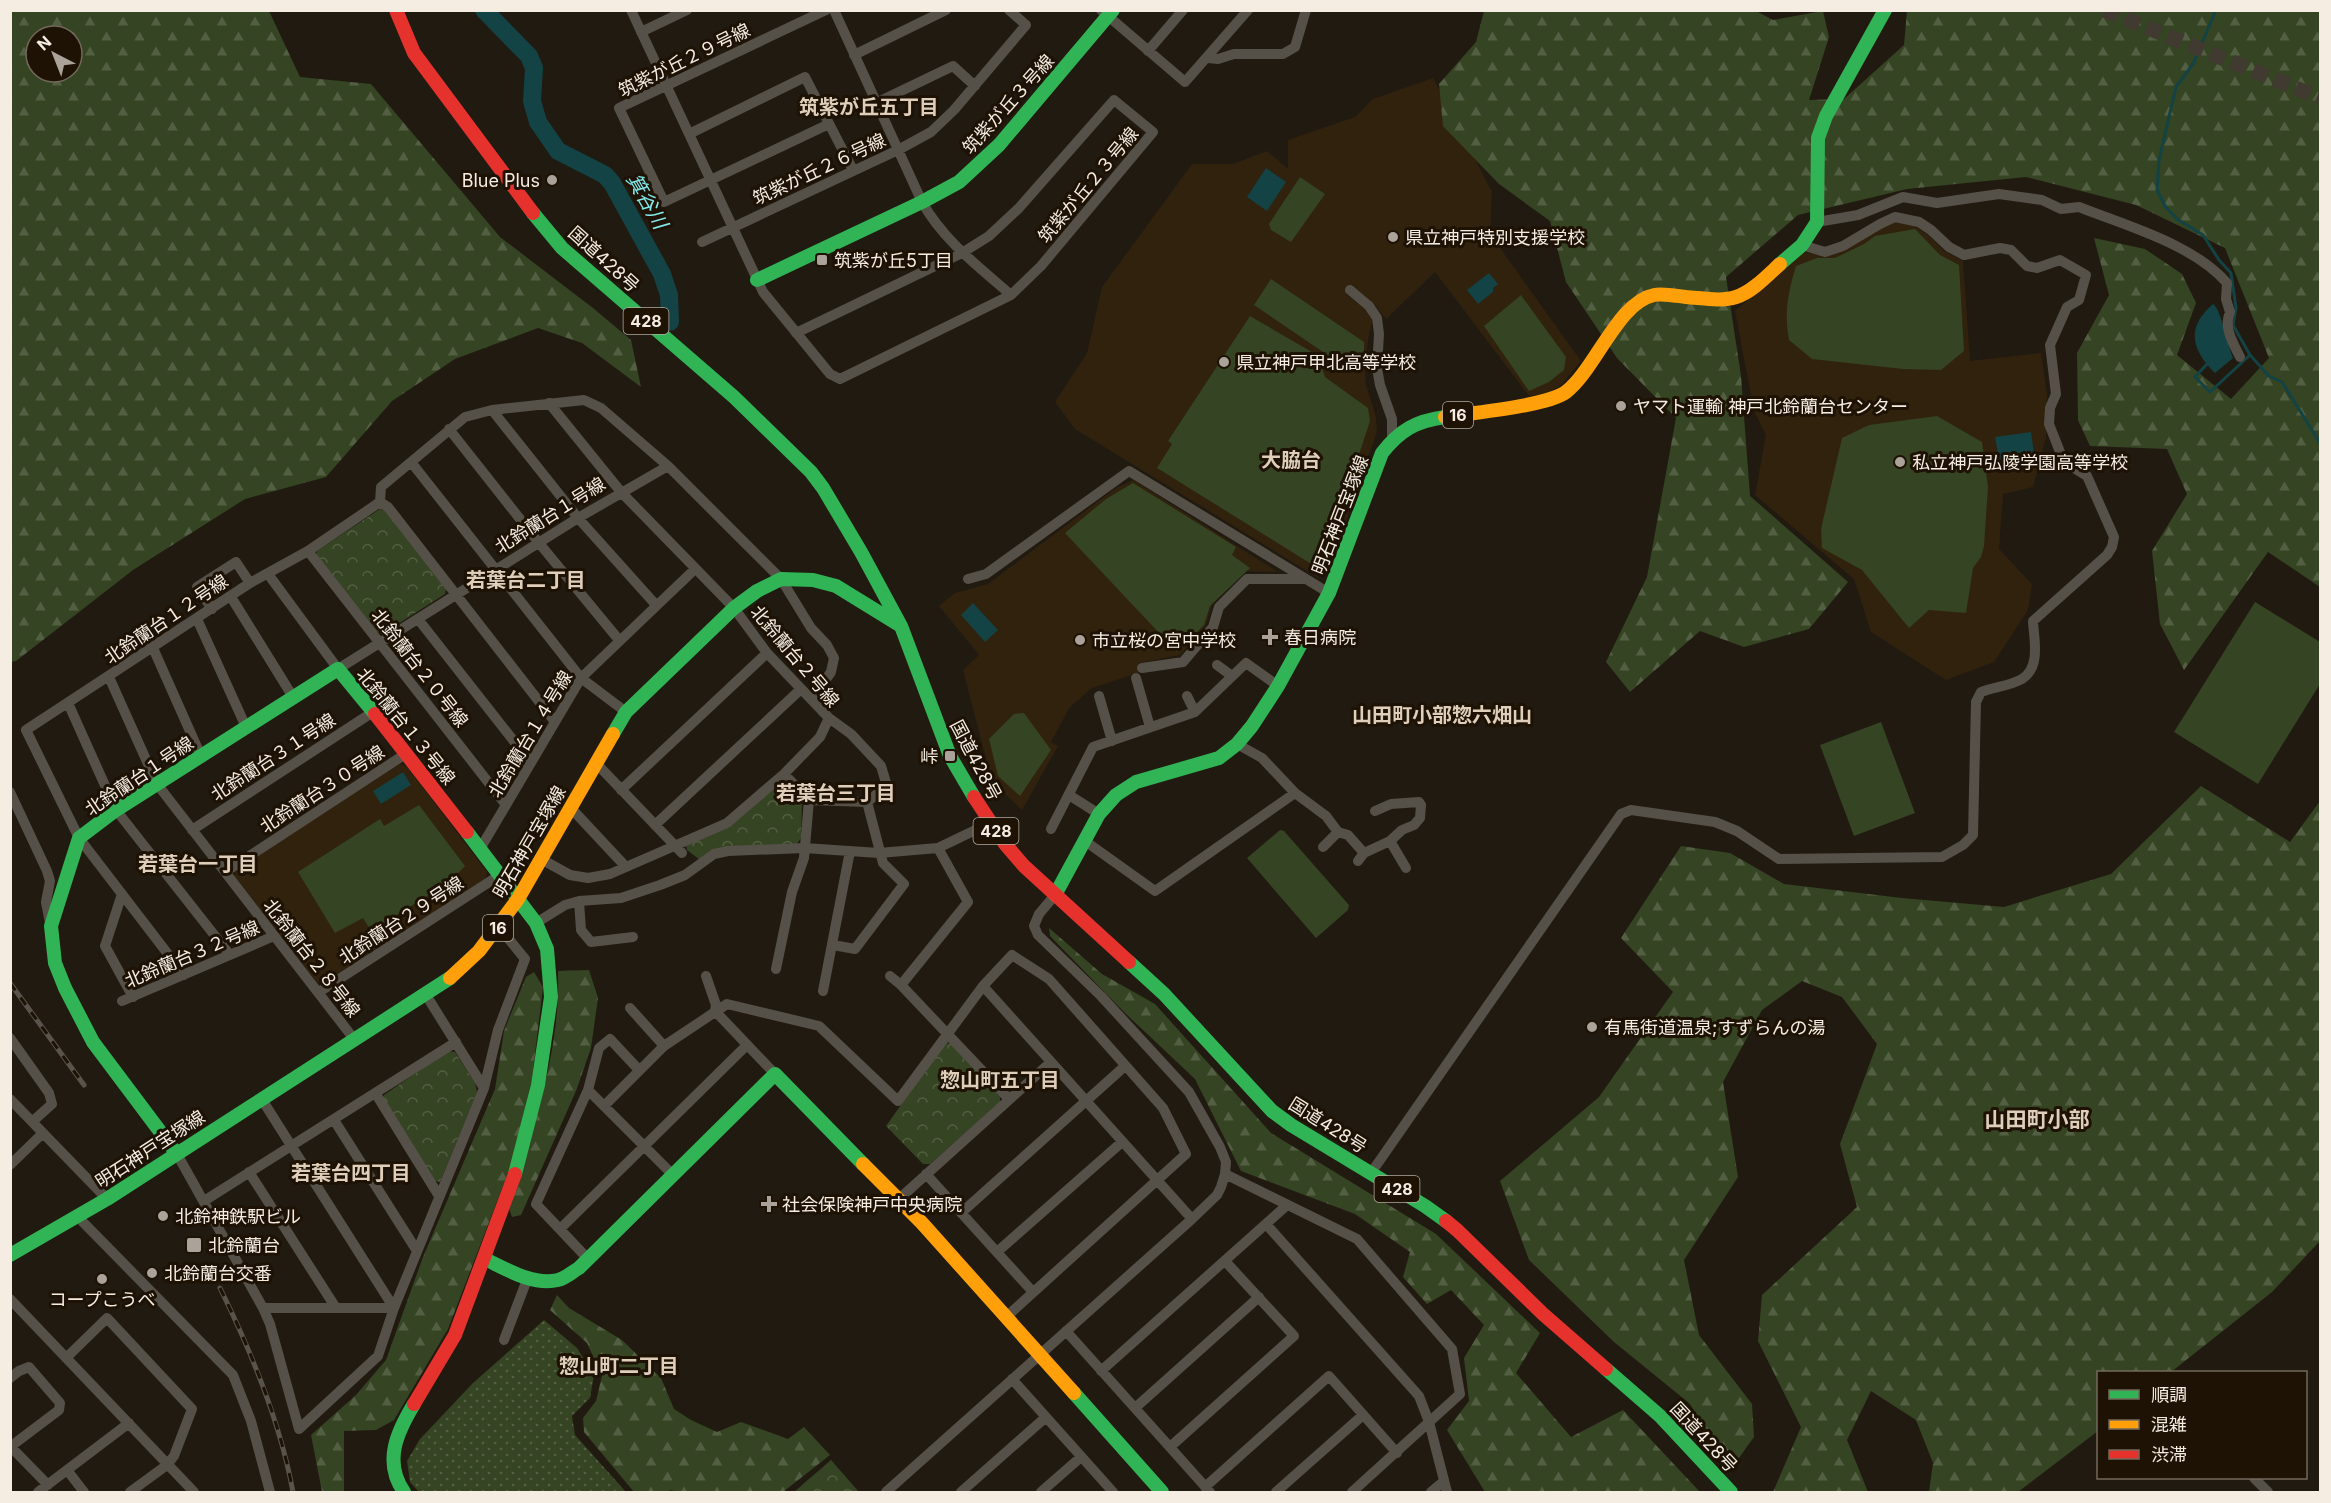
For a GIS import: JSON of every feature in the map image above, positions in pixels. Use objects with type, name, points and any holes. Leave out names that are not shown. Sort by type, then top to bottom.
[{"type":"main road","name":"国道428号","points":[[396,10],[414,53],[517,194],[562,248],[734,397],[811,472],[834,505],[901,626],[950,756],[990,823],[1024,866],[1171,1001],[1272,1111],[1291,1125],[1434,1212],[1457,1230],[1543,1314],[1660,1416],[1731,1492]]},
{"type":"main road","points":[[1817,222],[1818,138],[1826,116],[1885,10]]},
{"type":"main road","name":"筑紫が丘３号線","points":[[757,280],[922,202],[959,182],[982,162],[1107,13]]},
{"type":"main road","name":"明石神戸宝塚線","points":[[1056,895],[1099,814],[1116,795],[1136,782],[1219,758],[1238,744],[1252,726],[1278,686],[1329,593],[1382,453],[1392,440],[1408,427],[1425,420],[1546,402],[1565,393],[1579,379],[1624,316],[1638,303],[1654,295],[1716,299],[1737,297],[1753,287],[1802,245],[1817,222]]},
{"type":"main road","name":"明石神戸宝塚線","points":[[10,1255],[107,1199],[452,977],[479,951],[518,899],[626,712],[734,608],[757,591],[781,579],[813,580],[836,586],[901,626]]},
{"type":"main road","name":"北鈴蘭台１号線","points":[[177,1154],[93,1042],[55,963],[51,926],[79,838],[116,810],[338,669]]},
{"type":"main road","name":"北鈴蘭台１３号線","points":[[338,669],[407,753],[500,875],[536,923],[548,949],[551,997],[538,1085],[518,1167],[455,1335],[401,1425],[392,1454],[397,1482],[404,1492]]},
{"type":"main road","points":[[485,1259],[528,1277],[545,1280],[560,1280],[579,1268],[775,1074],[899,1199],[1162,1492]]},
{"type":"street","name":"筑紫が丘２３号線","points":[[631,10],[763,292],[796,333],[830,374],[840,379],[1011,295],[1041,266],[1153,132],[1114,100],[1019,208],[989,236],[962,253],[796,333]]},
{"type":"street","points":[[641,32],[687,10]]},
{"type":"street","name":"筑紫が丘２９号線","points":[[826,10],[619,108],[664,202],[828,124]]},
{"type":"street","points":[[834,10],[922,202],[935,224],[962,253],[1011,295]]},
{"type":"street","points":[[854,55],[946,10]]},
{"type":"street","name":"筑紫が丘２６号線","points":[[702,242],[898,150],[931,132],[975,86],[1026,25],[1009,10]]},
{"type":"street","points":[[1148,51],[1183,10]]},
{"type":"street","points":[[1107,13],[1185,82],[1248,10]]},
{"type":"street","points":[[1208,58],[1218,59],[1234,54],[1283,54],[1295,47],[1306,10]]},
{"type":"street","points":[[876,103],[953,66],[975,86]]},
{"type":"street","points":[[689,134],[805,77],[853,170]]},
{"type":"street","points":[[1817,222],[1858,215],[1903,197],[1936,203],[1999,194],[2042,201],[2061,209],[2079,207],[2188,251],[2217,272],[2228,283],[2226,299],[2230,312],[2227,318],[2229,331],[2240,357]]},
{"type":"street","points":[[1371,1173],[1621,814],[1631,810],[1715,822],[1737,831],[1779,860],[1942,857],[1963,845],[1972,836],[1976,702],[1981,692],[2022,679],[2030,672],[2035,661],[2033,621],[2107,555],[2112,547],[2114,537],[2087,476],[2064,462],[2049,424],[2050,408],[2056,394],[2050,345],[2067,307],[2079,300],[2086,275],[2060,260],[2037,268],[2027,266],[2011,250],[2000,248],[1964,255],[1949,247],[1919,222],[1895,217],[1844,246],[1825,252],[1802,245]]},
{"type":"street","points":[[1350,291],[1369,306],[1377,318],[1379,334],[1377,368],[1380,385],[1392,419],[1392,440]]},
{"type":"street","name":"北鈴蘭台１２号線","points":[[79,838],[26,730],[250,583],[308,551],[380,502],[381,487],[465,417],[492,410],[584,400],[600,408],[668,466]]},
{"type":"street","name":"北鈴蘭台２号線","points":[[541,858],[570,875],[588,878],[610,874],[626,867],[686,856],[784,774],[820,737],[829,718],[767,653],[734,608],[621,492],[549,403]]},
{"type":"street","points":[[492,410],[578,518],[656,605]]},
{"type":"street","points":[[449,429],[619,640]]},
{"type":"street","points":[[411,462],[581,678],[626,712]]},
{"type":"street","points":[[668,466],[781,579],[811,628],[828,645],[834,658],[831,672],[812,699]]},
{"type":"street","name":"北鈴蘭台１号線","points":[[338,669],[578,518],[668,466]]},
{"type":"street","points":[[968,579],[986,574],[1129,471],[1329,593]]},
{"type":"street","points":[[380,502],[388,507],[555,722]]},
{"type":"street","name":"北鈴蘭台２０号線","points":[[308,551],[506,805]]},
{"type":"street","points":[[212,609],[197,587],[236,562],[250,583]]},
{"type":"street","name":"北鈴蘭台１４号線","points":[[480,849],[581,678],[695,569]]},
{"type":"street","name":"北鈴蘭台１３号線","points":[[268,574],[338,669]]},
{"type":"street","points":[[1150,727],[1139,673],[1183,662],[1213,627],[1219,607],[1247,579],[1305,579]]},
{"type":"street","points":[[231,597],[293,698]]},
{"type":"street","points":[[197,619],[246,727]]},
{"type":"street","points":[[418,619],[531,763]]},
{"type":"street","points":[[153,648],[201,756]]},
{"type":"street","points":[[621,790],[767,653]]},
{"type":"street","points":[[1051,829],[1093,747],[1195,712],[1246,663],[1278,686]]},
{"type":"street","points":[[1217,665],[1232,676]]},
{"type":"street","name":"北鈴蘭台２８号線","points":[[109,677],[157,784],[354,1039]]},
{"type":"street","points":[[655,825],[801,688]]},
{"type":"street","points":[[1099,696],[1112,741]]},
{"type":"street","points":[[1187,696],[1195,712]]},
{"type":"street","points":[[68,703],[116,810],[230,955]]},
{"type":"street","name":"北鈴蘭台３１号線","points":[[192,830],[373,712]]},
{"type":"street","points":[[784,774],[809,801],[867,802],[886,786],[881,766],[851,734],[829,718]]},
{"type":"street","points":[[1238,744],[1262,758],[1295,793],[1326,816],[1338,832],[1348,835],[1361,857],[1389,841],[1402,830],[1414,825],[1420,818],[1421,805],[1419,802],[1390,804],[1375,811]]},
{"type":"street","name":"北鈴蘭台３０号線","points":[[225,872],[407,753]]},
{"type":"street","points":[[536,923],[551,912],[579,901],[621,898],[685,875],[686,856],[596,763]]},
{"type":"street","points":[[10,792],[47,871],[50,881],[46,902],[51,926]]},
{"type":"street","points":[[1085,841],[1155,891],[1295,793]]},
{"type":"street","points":[[1069,795],[1099,814]]},
{"type":"street","points":[[776,969],[792,892],[804,858],[809,801]]},
{"type":"street","points":[[833,945],[855,949],[904,884],[883,863],[867,802]]},
{"type":"street","points":[[570,807],[626,867]]},
{"type":"street","points":[[686,856],[714,854],[728,850],[804,848],[879,853],[938,848],[990,823]]},
{"type":"street","points":[[1323,847],[1338,832]]},
{"type":"street","points":[[79,838],[184,975]]},
{"type":"street","points":[[1389,841],[1406,868]]},
{"type":"street","points":[[901,986],[968,902],[938,848]]},
{"type":"street","points":[[824,991],[850,851]]},
{"type":"street","name":"北鈴蘭台２９号線","points":[[319,992],[500,875]]},
{"type":"street","points":[[122,894],[105,946],[133,996]]},
{"type":"street","points":[[886,1492],[1192,1219],[1217,1195],[1225,1174],[1226,1162],[1220,1147],[1189,1092],[1101,996],[1038,935],[1034,926],[1039,914],[1056,895]]},
{"type":"street","points":[[579,901],[581,930],[591,942],[633,937]]},
{"type":"street","points":[[394,1308],[484,1088],[498,1029],[525,959],[499,927]]},
{"type":"street","name":"北鈴蘭台３２号線","points":[[122,1001],[274,936]]},
{"type":"street","points":[[605,1105],[664,1046],[727,1004],[819,1026],[898,1101],[983,986],[1012,955],[1049,979],[1163,1108],[1186,1154],[1006,1317]]},
{"type":"street","points":[[706,976],[716,1011],[775,1074]]},
{"type":"street","points":[[890,976],[1009,1100]]},
{"type":"street","points":[[983,986],[1192,1219]]},
{"type":"street","points":[[426,995],[484,1088]]},
{"type":"street","points":[[630,1008],[664,1046]]},
{"type":"street","points":[[10,1038],[49,1093],[52,1104],[33,1121]]},
{"type":"street","points":[[588,1259],[536,1204],[588,1090],[599,1048],[610,1039],[639,1070]]},
{"type":"street","points":[[204,1201],[456,1042]]},
{"type":"street","points":[[560,1229],[747,1045]]},
{"type":"street","points":[[899,1199],[1051,1062]]},
{"type":"street","points":[[961,1213],[1125,1066]]},
{"type":"street","points":[[588,1090],[672,1174]]},
{"type":"street","points":[[376,1094],[439,1196]]},
{"type":"street","points":[[261,1098],[394,1308]]},
{"type":"street","points":[[10,1099],[107,1199]]},
{"type":"street","points":[[334,1120],[417,1251]]},
{"type":"street","points":[[10,1165],[43,1133]]},
{"type":"street","points":[[997,1252],[1122,1142]]},
{"type":"street","name":"北鈴蘭台１号線","points":[[177,1154],[263,1308],[270,1324],[299,1430],[378,1356],[394,1308]]},
{"type":"street","points":[[249,1172],[336,1308]]},
{"type":"street","points":[[926,1174],[1033,1292]]},
{"type":"street","points":[[1225,1174],[1357,1239],[1452,1349],[1460,1394],[1352,1492]]},
{"type":"street","points":[[1101,1371],[1286,1206]]},
{"type":"street","points":[[77,1216],[233,1375],[251,1421],[270,1492]]},
{"type":"street","points":[[1266,1224],[1419,1396],[1429,1422],[1445,1487],[1431,1492]]},
{"type":"street","points":[[1170,1447],[1294,1336],[1225,1260]]},
{"type":"street","points":[[504,1340],[528,1277]]},
{"type":"street","points":[[1135,1408],[1259,1297]]},
{"type":"street","points":[[10,1299],[194,1492]]},
{"type":"street","points":[[263,1308],[394,1308]]},
{"type":"street","points":[[66,1358],[107,1318],[192,1409],[174,1456],[167,1465],[130,1492]]},
{"type":"street","points":[[1066,1331],[1207,1490],[1329,1376],[1397,1453]]},
{"type":"street","points":[[10,1378],[29,1367],[60,1403],[59,1410],[11,1446],[48,1485]]},
{"type":"street","points":[[1012,1379],[1113,1492]]},
{"type":"street","points":[[1276,1492],[1363,1414]]},
{"type":"street","points":[[962,1492],[1046,1417]]},
{"type":"street","points":[[38,1492],[129,1423]]},
{"type":"street","points":[[1041,1492],[1081,1456]]},
{"type":"street","points":[[67,1470],[84,1492]]},
{"type":"street","points":[[2255,1479],[2268,1492]]},
{"type":"shaded area","name":"県立神戸甲北高等学校","points":[[1433,78],[1492,192],[1490,234],[1581,361],[1560,386],[1546,394],[1529,396],[1435,272],[1386,319],[1375,305],[1352,285],[1346,294],[1366,310],[1372,321],[1365,371],[1366,385],[1376,417],[1377,432],[1327,574],[1317,577],[1075,429],[1055,402],[1087,353],[1102,287],[1192,164],[1233,164],[1267,151],[1288,169],[1288,140],[1355,117],[1373,99]]},
{"type":"shaded area","name":"私立神戸弘陵学園高等学校","points":[[1896,222],[1915,226],[1944,251],[1963,261],[1970,361],[2041,353],[2047,394],[2046,437],[2033,487],[2003,494],[1999,549],[2032,584],[2028,610],[1994,662],[1946,680],[1871,632],[1854,579],[1755,495],[1766,435],[1754,411],[1735,311],[1803,252],[1826,256],[1846,250],[1882,227]]},
{"type":"shaded area","name":"市立桜の宮中学校","points":[[1133,480],[1278,572],[1246,571],[1212,604],[1206,625],[1180,655],[1139,663],[1141,672],[1092,688],[1070,707],[1051,742],[1058,746],[1022,810],[992,782],[963,670],[979,655],[939,606],[955,593],[988,584],[1116,488]]},
{"type":"shaded area","points":[[400,764],[407,767],[487,872],[485,879],[323,983],[317,982],[234,876],[237,869]]},
{"type":"green space","points":[[11,10],[269,11],[300,77],[371,84],[500,237],[631,340],[641,387],[582,343],[538,328],[455,359],[392,401],[326,477],[245,499],[133,570],[16,661],[11,662]]},
{"type":"green space","points":[[1754,10],[1773,20],[1823,11],[1829,37],[1809,100],[1844,99],[1904,45],[1907,11],[2320,11],[2320,587],[2268,552],[2184,670],[2160,624],[2152,551],[2187,494],[2167,449],[2090,446],[2078,420],[2077,353],[2109,295],[2094,238],[2145,249],[2182,274],[2196,303],[2177,355],[2231,399],[2269,358],[2225,248],[2136,205],[2026,177],[1907,189],[1798,215],[1726,277],[1741,376],[1750,496],[1848,582],[1809,629],[1744,647],[1700,631],[1630,692],[1606,662],[1647,577],[1676,418],[1617,358],[1566,282],[1550,221],[1499,184],[1443,126],[1439,84],[1476,42],[1484,11]]},
{"type":"green space","points":[[1300,177],[1325,194],[1291,242],[1271,230],[1269,224]]},
{"type":"green space","points":[[1915,229],[1940,255],[1959,265],[1964,351],[1941,370],[1903,369],[1812,359],[1789,340],[1788,303],[1796,266],[1817,258],[1835,258],[1875,236]]},
{"type":"green space","points":[[1271,279],[1364,342],[1364,353],[1351,371],[1254,305]]},
{"type":"green space","points":[[1521,295],[1566,357],[1564,370],[1549,382],[1529,391],[1484,326]]},
{"type":"green space","points":[[1250,316],[1317,355],[1325,377],[1368,408],[1370,421],[1321,570],[1157,468],[1172,444],[1168,441]]},
{"type":"green space","points":[[1937,416],[1982,442],[1988,487],[1984,546],[1981,557],[1973,568],[1966,613],[1929,610],[1909,628],[1862,570],[1822,548],[1821,529],[1842,438],[1869,425]]},
{"type":"green space","points":[[1133,483],[1236,547],[1232,555],[1250,568],[1210,606],[1204,625],[1177,652],[1065,533],[1106,499]]},
{"type":"green space","points":[[380,509],[386,510],[446,588],[445,594],[382,634],[375,631],[316,555],[317,551]]},
{"type":"green space","points":[[2255,602],[2320,642],[2320,684],[2258,784],[2174,732]]},
{"type":"green space","points":[[1024,713],[1051,750],[1020,796],[998,776],[989,739],[1014,714]]},
{"type":"green space","points":[[1881,722],[1915,813],[1854,836],[1820,745]]},
{"type":"green space","points":[[781,783],[786,783],[802,803],[801,838],[796,845],[700,860],[687,850],[686,846]]},
{"type":"green space","points":[[2201,786],[2290,842],[2320,801],[2320,1241],[2272,1292],[2172,1371],[2097,1371],[2097,1432],[2018,1492],[1929,1492],[1933,1463],[1916,1420],[1871,1391],[1847,1440],[1868,1492],[1773,1492],[1801,1427],[1758,1341],[1762,1295],[1857,1207],[1840,1144],[1877,1044],[1842,997],[1802,981],[1762,1010],[1723,1082],[1738,1177],[1684,1260],[1699,1335],[1752,1404],[1754,1437],[1736,1462],[1723,1454],[1689,1403],[1614,1342],[1529,1260],[1500,1181],[1599,1097],[1673,992],[1621,938],[1681,846],[1730,853],[1784,884],[2004,907],[2111,874]]},
{"type":"green space","points":[[419,805],[465,866],[448,883],[371,931],[363,918],[335,933],[298,872],[380,819],[384,826]]},
{"type":"green space","points":[[1280,830],[1284,831],[1349,905],[1348,910],[1316,938],[1247,858]]},
{"type":"green space","points":[[1049,928],[1102,974],[1155,1004],[1271,1133],[1436,1234],[1540,1333],[1516,1373],[1571,1437],[1623,1410],[1700,1492],[1485,1492],[1447,1430],[1469,1401],[1464,1358],[1484,1325],[1451,1290],[1427,1304],[1403,1277],[1410,1252],[1355,1214],[1241,1171],[1195,1079],[1125,1013],[1050,936]]},
{"type":"green space","points":[[589,970],[598,998],[591,1048],[576,1091],[521,1215],[512,1217],[509,1208],[550,1061],[558,1001],[558,971]]},
{"type":"green space","points":[[534,972],[543,987],[532,1079],[511,1165],[448,1329],[394,1420],[376,1430],[344,1431],[344,1492],[322,1492],[311,1435],[356,1395],[386,1360],[423,1257],[495,1089],[504,1031],[526,977]]},
{"type":"green space","points":[[945,1043],[953,1044],[1000,1097],[1000,1102],[930,1164],[923,1164],[886,1126]]},
{"type":"green space","points":[[448,1051],[455,1052],[475,1083],[477,1092],[440,1182],[435,1181],[383,1099],[384,1095]]},
{"type":"green space","points":[[557,1295],[569,1308],[622,1340],[661,1378],[674,1409],[691,1420],[717,1432],[741,1422],[788,1439],[804,1427],[830,1455],[783,1492],[674,1492],[672,1490],[634,1492],[584,1432],[583,1418],[596,1401],[602,1376],[587,1343],[550,1310]]},
{"type":"green space","points":[[544,1320],[577,1348],[594,1375],[590,1398],[572,1416],[575,1435],[626,1492],[419,1492],[410,1482],[407,1461],[420,1439],[473,1383]]},
{"type":"green space","points":[[831,1460],[859,1492],[794,1492]]},
{"type":"water","points":[[1266,168],[1286,182],[1267,211],[1247,197]]},
{"type":"water","points":[[1489,273],[1498,284],[1493,288],[1493,292],[1478,304],[1467,290]]},
{"type":"water","points":[[2213,304],[2222,320],[2233,358],[2215,373],[2201,356],[2195,339],[2198,322]]},
{"type":"water","points":[[2031,432],[2034,454],[1999,459],[1995,437]]},
{"type":"water","points":[[973,603],[998,630],[985,642],[961,615]]},
{"type":"water","points":[[403,772],[411,785],[381,804],[373,791]]},
{"type":"waterway","name":"箕谷川","points":[[484,10],[529,56],[534,68],[532,101],[538,122],[558,151],[605,175],[612,183],[662,274],[669,295],[670,322]]},
{"type":"waterway","points":[[2216,10],[2193,64],[2176,87],[2159,160],[2157,190],[2165,206],[2177,219],[2203,235],[2219,260],[2231,273],[2236,308],[2233,325],[2250,355]]},
{"type":"waterway","points":[[2208,363],[2195,377],[2210,392],[2250,355],[2269,376],[2282,382],[2320,443]]},
{"type":"tunnel","points":[[2104,10],[2320,98]]},
{"type":"railway","points":[[10,983],[84,1085]]},
{"type":"railway","points":[[220,1288],[243,1337],[273,1413],[293,1492]]},
{"type":"traffic: fast","points":[[757,280],[922,202],[959,182],[999,145],[1113,10]]},
{"type":"traffic: fast","points":[[1780,264],[1802,245],[1817,222],[1818,138],[1826,116],[1885,10]]},
{"type":"traffic: fast","points":[[533,213],[562,248],[734,397],[811,472],[861,552],[901,626],[950,756],[974,797]]},
{"type":"traffic: fast","points":[[1055,895],[1099,814],[1116,795],[1136,782],[1219,758],[1237,744],[1252,726],[1278,686],[1329,593],[1382,453],[1395,438],[1409,428],[1425,421],[1445,417]]},
{"type":"traffic: fast","points":[[613,734],[626,712],[734,608],[757,591],[781,579],[813,580],[836,586],[901,626]]},
{"type":"traffic: fast","points":[[177,1154],[93,1042],[65,988],[55,963],[51,926],[79,838],[116,810],[338,669],[375,714]]},
{"type":"traffic: fast","points":[[467,832],[536,923],[547,949],[551,997],[538,1085],[515,1174]]},
{"type":"traffic: fast","points":[[1129,962],[1164,994],[1272,1111],[1446,1221]]},
{"type":"traffic: fast","points":[[10,1255],[107,1199],[450,978]]},
{"type":"traffic: fast","points":[[485,1259],[520,1276],[539,1281],[558,1280],[569,1275],[579,1268],[775,1074],[863,1164]]},
{"type":"traffic: fast","points":[[1606,1369],[1660,1416],[1731,1492]]},
{"type":"traffic: fast","points":[[1074,1393],[1162,1492]]},
{"type":"traffic: fast","points":[[404,1492],[394,1470],[393,1458],[402,1425],[414,1404]]},
{"type":"traffic: slow","points":[[1445,417],[1508,408],[1556,397],[1577,382],[1618,323],[1641,300],[1662,294],[1711,299],[1736,297],[1754,287],[1780,264]]},
{"type":"traffic: slow","points":[[450,978],[479,951],[518,899],[613,734]]},
{"type":"traffic: slow","points":[[863,1164],[922,1223],[1074,1393]]},
{"type":"traffic: jam","points":[[396,10],[414,53],[533,213]]},
{"type":"traffic: jam","points":[[375,714],[467,832]]},
{"type":"traffic: jam","points":[[974,797],[1005,844],[1024,866],[1129,962]]},
{"type":"traffic: jam","points":[[414,1404],[455,1335],[515,1174]]},
{"type":"traffic: jam","points":[[1446,1221],[1543,1314],[1606,1369]]},
{"type":"place","name":"Blue Plus","points":[[552,180]]},
{"type":"place","name":"県立神戸特別支援学校","points":[[1393,237]]},
{"type":"place","name":"筑紫が丘5丁目","points":[[822,260]]},
{"type":"place","name":"県立神戸甲北高等学校","points":[[1224,362]]},
{"type":"place","name":"ヤマト運輸 神戸北鈴蘭台センター","points":[[1621,406]]},
{"type":"place","name":"私立神戸弘陵学園高等学校","points":[[1900,462]]},
{"type":"place","name":"春日病院","points":[[1270,637]]},
{"type":"place","name":"市立桜の宮中学校","points":[[1080,640]]},
{"type":"place","name":"峠","points":[[950,756]]},
{"type":"place","name":"有馬街道温泉;すずらんの湯","points":[[1592,1027]]},
{"type":"place","name":"社会保険神戸中央病院","points":[[769,1204]]},
{"type":"place","name":"北鈴神鉄駅ビル","points":[[163,1216]]},
{"type":"place","name":"北鈴蘭台","points":[[194,1245]]},
{"type":"place","name":"北鈴蘭台交番","points":[[152,1273]]},
{"type":"place","name":"コープこうべ","points":[[102,1279]]},
{"type":"district","name":"筑紫が丘五丁目","points":[[869,107]]},
{"type":"district","name":"大脇台","points":[[1291,460]]},
{"type":"district","name":"若葉台二丁目","points":[[526,580]]},
{"type":"district","name":"山田町小部惣六畑山","points":[[1442,715]]},
{"type":"district","name":"若葉台三丁目","points":[[836,793]]},
{"type":"district","name":"若葉台一丁目","points":[[198,864]]},
{"type":"district","name":"惣山町五丁目","points":[[1000,1080]]},
{"type":"district","name":"山田町小部","points":[[2037,1119]]},
{"type":"district","name":"若葉台四丁目","points":[[351,1173]]},
{"type":"district","name":"惣山町二丁目","points":[[619,1366]]}]
